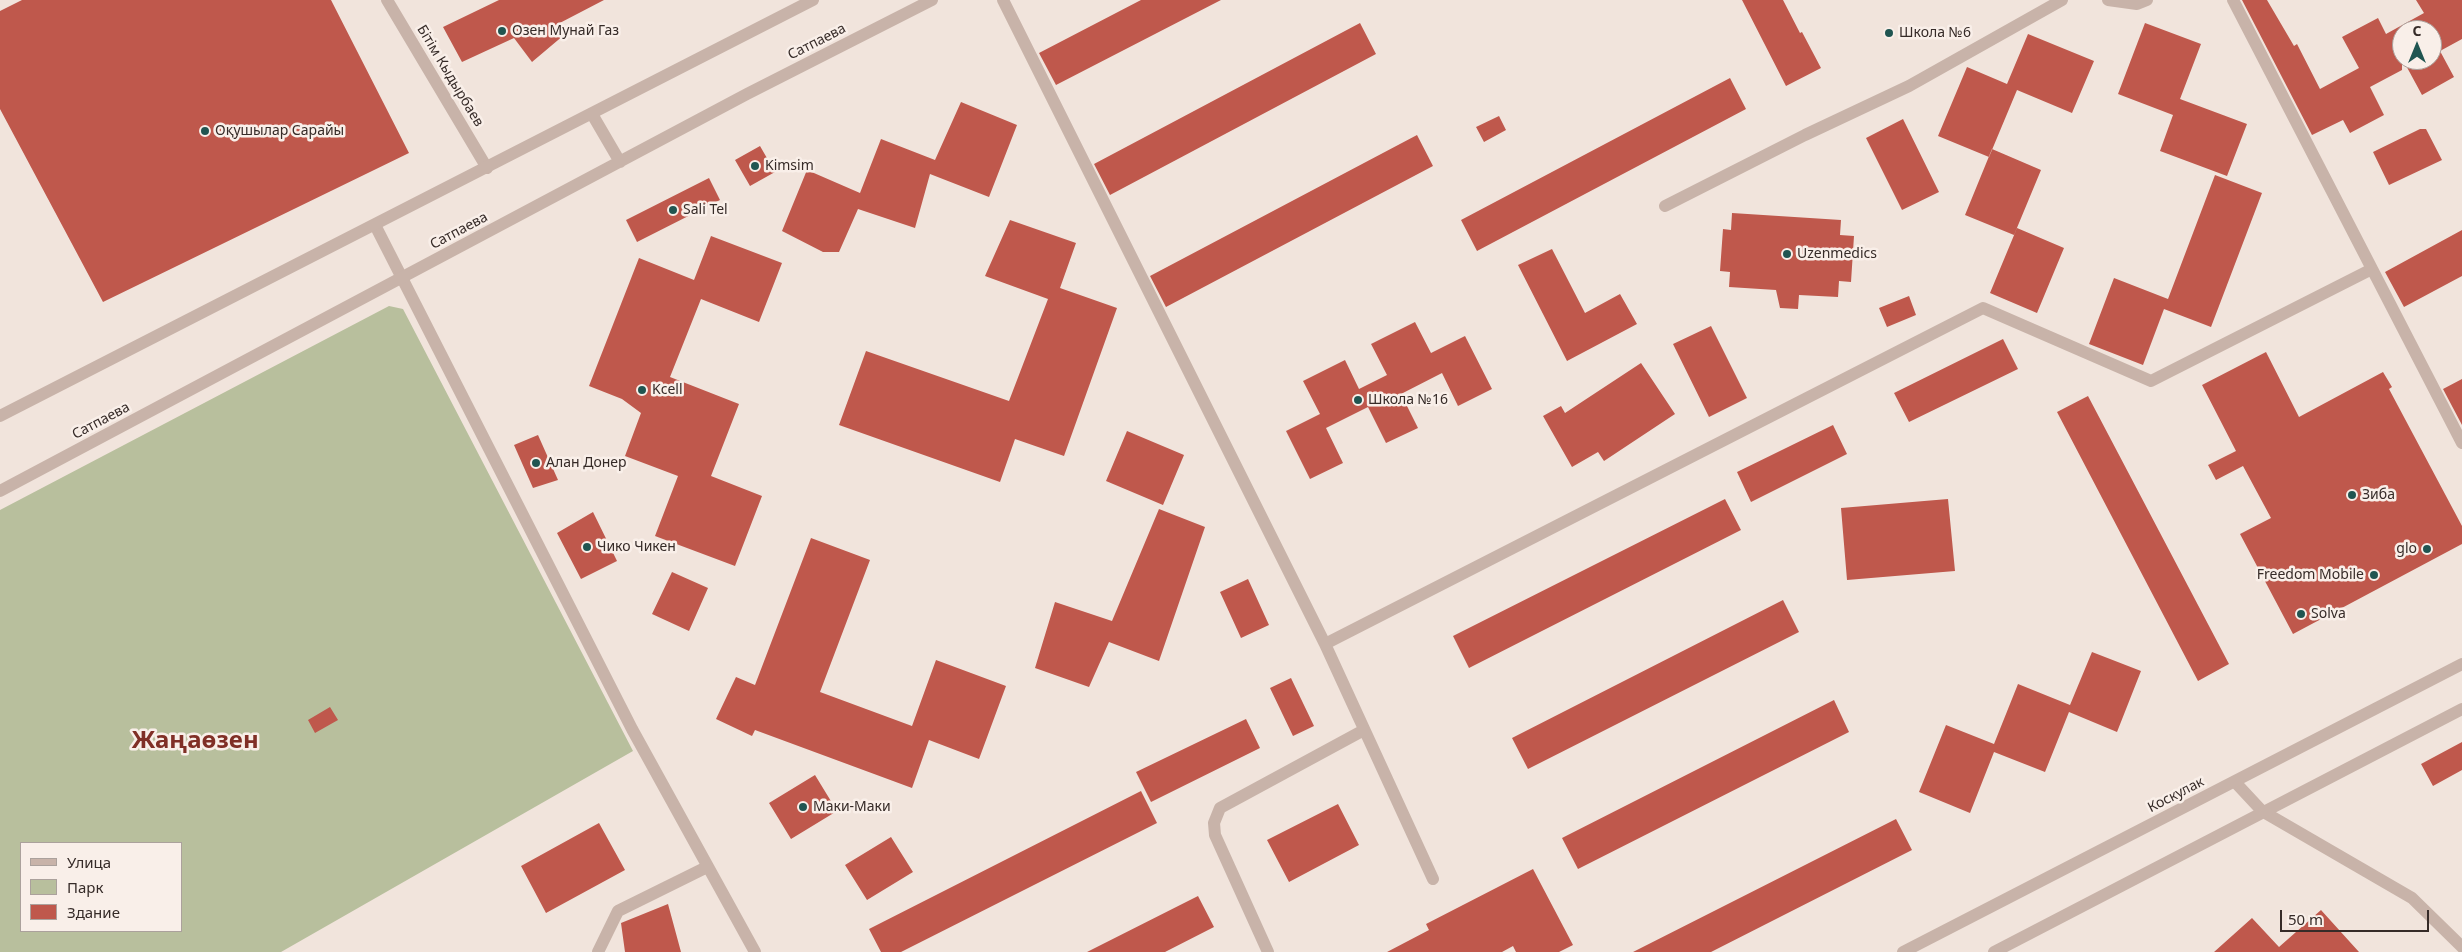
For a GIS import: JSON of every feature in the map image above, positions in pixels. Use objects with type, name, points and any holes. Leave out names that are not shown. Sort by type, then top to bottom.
[{"type":"street","name":"Бiтiм Кыдырбаев","points":[[387,0],[487,168]]},
{"type":"street","points":[[0,416],[813,0]]},
{"type":"street","name":"Сатпаева","points":[[0,490],[747,94],[932,0]]},
{"type":"street","points":[[1003,0],[1325,644],[1434,879]]},
{"type":"street","points":[[1665,206],[1805,135],[1909,86],[2062,0]]},
{"type":"street","points":[[2108,0],[2137,4],[2147,0]]},
{"type":"street","points":[[2233,0],[2462,443]]},
{"type":"street","points":[[592,114],[620,162]]},
{"type":"street","points":[[375,225],[632,728],[755,952]]},
{"type":"street","points":[[1325,644],[1982,308],[2151,380],[2372,269]]},
{"type":"street","name":"Коскулак","points":[[1903,952],[2235,782],[2344,723],[2462,664]]},
{"type":"street","points":[[1994,952],[2262,811],[2462,709]]},
{"type":"street","points":[[1268,952],[1215,835],[1214,823],[1220,808],[1364,730]]},
{"type":"street","points":[[2235,782],[2262,811],[2412,898],[2462,947]]},
{"type":"street","points":[[598,952],[618,911],[707,867]]},
{"type":"green space","points":[[389,306],[403,309],[633,751],[281,952],[0,952],[0,510]]},
{"type":"building","name":"Оқушылар Сарайы","points":[[22,0],[331,0],[409,153],[103,302],[0,109],[0,11]]},
{"type":"building","name":"Озен Мунай Газ","points":[[499,0],[604,0],[554,26],[564,35],[532,62],[514,38],[462,62],[443,27]]},
{"type":"building","points":[[1141,0],[1221,0],[1056,85],[1039,53]]},
{"type":"building","points":[[1742,0],[1783,0],[1821,68],[1786,86]]},
{"type":"building","points":[[2242,0],[2267,0],[2294,46],[2297,44],[2320,89],[2359,68],[2342,37],[2378,18],[2386,34],[2392,31],[2392,70],[2402,70],[2370,87],[2384,115],[2350,133],[2343,120],[2312,135]]},
{"type":"building","points":[[2416,0],[2462,0],[2462,39],[2442,50],[2442,20],[2411,20],[2424,13]]},
{"type":"building","points":[[1360,23],[1376,54],[1110,195],[1094,164]]},
{"type":"building","points":[[2145,23],[2201,44],[2180,99],[2247,124],[2227,176],[2160,151],[2173,115],[2118,94]]},
{"type":"building","points":[[2028,34],[2094,61],[2072,113],[2017,90],[1989,157],[1938,136],[1967,67],[2007,84]]},
{"type":"building","points":[[2442,55],[2454,77],[2422,95],[2408,70],[2442,70]]},
{"type":"building","points":[[1730,78],[1746,109],[1477,251],[1461,220]]},
{"type":"building","points":[[961,102],[1017,125],[989,197],[930,174],[915,228],[858,209],[839,252],[823,252],[782,231],[807,170],[860,193],[881,139],[935,160]]},
{"type":"building","points":[[1499,116],[1506,130],[1484,142],[1476,127]]},
{"type":"building","points":[[1903,119],[1939,192],[1902,210],[1866,138]]},
{"type":"building","points":[[2420,129],[2426,129],[2442,160],[2389,185],[2373,152]]},
{"type":"building","points":[[1417,135],[1433,166],[1166,307],[1150,276]]},
{"type":"building","name":"Kimsim","points":[[760,146],[775,172],[750,186],[735,160]]},
{"type":"building","points":[[1992,149],[2041,170],[2014,235],[1965,215]]},
{"type":"building","points":[[2215,175],[2262,193],[2211,327],[2164,309],[2143,365],[2089,344],[2114,278],[2168,299]]},
{"type":"building","name":"Sali Tel","points":[[709,178],[720,200],[637,242],[626,220]]},
{"type":"building","name":"Uzenmedics","points":[[1732,213],[1841,220],[1840,235],[1854,236],[1851,282],[1839,281],[1838,297],[1799,295],[1798,309],[1780,308],[1776,290],[1729,287],[1730,272],[1720,271],[1723,229],[1731,230]]},
{"type":"building","points":[[1010,220],[1076,243],[1060,288],[1117,308],[1064,456],[1015,439],[1000,482],[839,425],[866,351],[1009,401],[1048,299],[985,276]]},
{"type":"building","points":[[2017,228],[2064,248],[2037,313],[1990,293]]},
{"type":"building","points":[[2462,230],[2462,276],[2404,307],[2385,272]]},
{"type":"building","points":[[711,236],[782,263],[759,322],[701,299],[670,377],[739,404],[711,476],[762,496],[735,566],[655,536],[678,476],[625,456],[641,413],[622,399],[589,386],[639,258],[694,280]]},
{"type":"building","points":[[1552,249],[1585,313],[1620,294],[1637,324],[1567,361],[1518,265]]},
{"type":"building","points":[[1909,296],[1916,315],[1887,327],[1879,308]]},
{"type":"building","name":"Школа №16","points":[[1415,322],[1431,353],[1465,336],[1492,389],[1458,406],[1442,373],[1401,394],[1418,428],[1386,443],[1368,407],[1326,428],[1343,463],[1310,479],[1286,431],[1320,414],[1303,381],[1345,360],[1359,389],[1387,375],[1371,344]]},
{"type":"building","points":[[1711,326],[1747,398],[1709,417],[1673,344]]},
{"type":"building","points":[[2003,339],[2018,369],[1909,422],[1894,393]]},
{"type":"building","name":"Зиба","points":[[2266,352],[2299,417],[2383,372],[2392,387],[2389,389],[2462,526],[2462,544],[2293,634],[2240,534],[2271,518],[2243,466],[2216,480],[2208,465],[2236,451],[2202,385]]},
{"type":"building","points":[[1641,363],[1675,414],[1604,461],[1598,452],[1572,467],[1543,416],[1561,406],[1565,413]]},
{"type":"building","points":[[2462,379],[2462,425],[2443,389]]},
{"type":"building","points":[[2088,396],[2229,664],[2198,681],[2057,412]]},
{"type":"building","points":[[1833,425],[1847,454],[1751,502],[1737,472]]},
{"type":"building","points":[[1127,431],[1184,455],[1163,505],[1106,481]]},
{"type":"building","name":"Алан Донер","points":[[538,435],[558,480],[533,488],[514,445]]},
{"type":"building","points":[[1725,499],[1741,530],[1469,668],[1453,636]]},
{"type":"building","points":[[1948,499],[1955,571],[1847,580],[1841,508]]},
{"type":"building","points":[[1159,509],[1205,527],[1159,661],[1109,642],[1089,687],[1035,668],[1055,602],[1112,621]]},
{"type":"building","name":"Чико Чикен","points":[[593,512],[617,561],[581,579],[557,533]]},
{"type":"building","points":[[811,538],[870,560],[820,692],[912,726],[936,660],[1006,686],[979,759],[929,740],[912,788],[755,730],[752,736],[716,719],[736,677],[755,685]]},
{"type":"building","points":[[672,572],[708,588],[689,631],[652,614]]},
{"type":"building","points":[[1248,579],[1269,625],[1241,638],[1220,592]]},
{"type":"building","points":[[1783,600],[1799,632],[1528,769],[1512,738]]},
{"type":"building","points":[[2092,652],[2141,671],[2117,732],[2069,712],[2045,772],[1994,752],[1970,813],[1919,792],[1946,725],[1994,744],[2018,684],[2070,705]]},
{"type":"building","points":[[1291,678],[1314,726],[1293,736],[1270,688]]},
{"type":"building","points":[[1834,700],[1849,732],[1578,869],[1562,838]]},
{"type":"building","points":[[330,707],[338,720],[315,733],[308,720]]},
{"type":"building","points":[[1246,719],[1260,748],[1151,802],[1136,772]]},
{"type":"building","points":[[2462,742],[2462,770],[2433,786],[2421,764]]},
{"type":"building","name":"Маки-Маки","points":[[815,775],[837,811],[791,839],[769,803]]},
{"type":"building","points":[[1141,791],[1157,823],[901,952],[881,952],[869,929]]},
{"type":"building","points":[[1338,804],[1359,845],[1289,882],[1267,840]]},
{"type":"building","points":[[1896,819],[1912,850],[1711,952],[1633,952]]},
{"type":"building","points":[[599,823],[625,870],[546,913],[521,866]]},
{"type":"building","points":[[891,837],[913,872],[867,900],[845,865]]},
{"type":"building","points":[[1533,869],[1573,945],[1559,952],[1516,952],[1513,946],[1502,952],[1387,952],[1429,930],[1426,924]]},
{"type":"building","points":[[1198,896],[1214,927],[1165,952],[1087,952]]},
{"type":"building","points":[[668,904],[681,952],[625,952],[621,923]]},
{"type":"building","points":[[2321,910],[2359,952],[2214,952],[2252,918],[2279,947]]},
{"type":"place","name":"Озен Мунай Газ","points":[[502,31]]},
{"type":"place","name":"Школа №6","points":[[1889,33]]},
{"type":"place","name":"Оқушылар Сарайы","points":[[205,131]]},
{"type":"place","name":"Kimsim","points":[[755,166]]},
{"type":"place","name":"Sali Tel","points":[[673,210]]},
{"type":"place","name":"Uzenmedics","points":[[1787,254]]},
{"type":"place","name":"Kcell","points":[[642,390]]},
{"type":"place","name":"Школа №16","points":[[1358,400]]},
{"type":"place","name":"Алан Донер","points":[[536,463]]},
{"type":"place","name":"Зиба","points":[[2352,495]]},
{"type":"place","name":"Чико Чикен","points":[[587,547]]},
{"type":"place","name":"glo","points":[[2427,549]]},
{"type":"place","name":"Freedom Mobile","points":[[2374,575]]},
{"type":"place","name":"Solva","points":[[2301,614]]},
{"type":"place","name":"Маки-Маки","points":[[803,807]]},
{"type":"district","name":"Жаңаөзен","points":[[195,741]]}]
